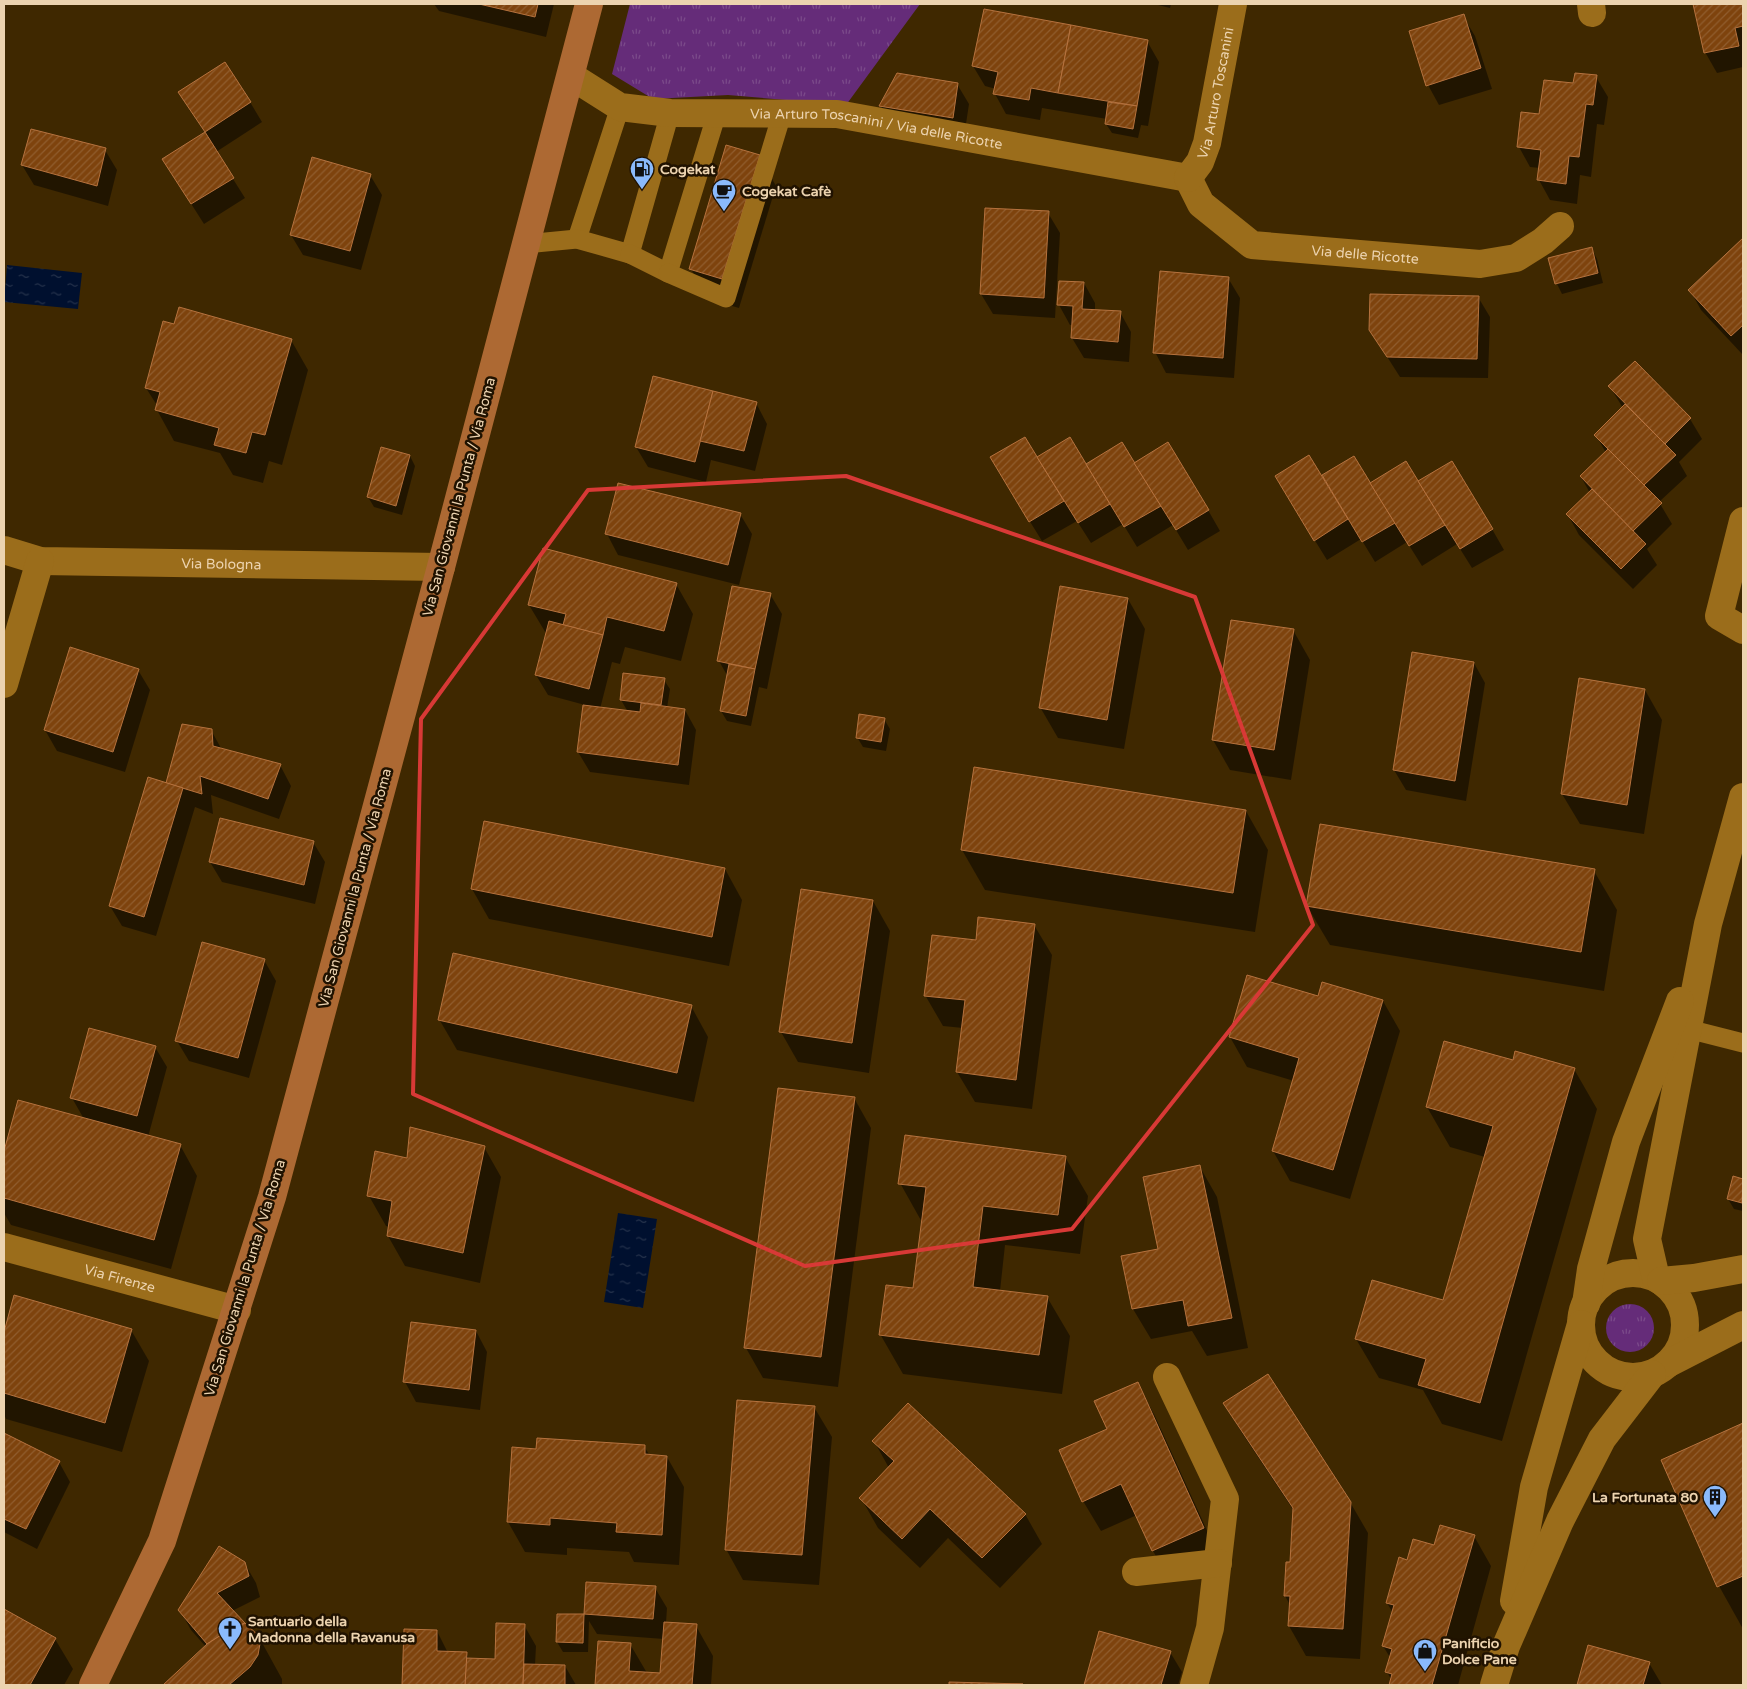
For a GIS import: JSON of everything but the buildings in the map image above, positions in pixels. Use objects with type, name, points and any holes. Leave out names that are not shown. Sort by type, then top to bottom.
[{"type":"main road","name":"Via San Giovanni la Punta / Via Roma","points":[[93,1685],[162,1541],[272,1197],[441,567],[571,76],[588,4]]},
{"type":"street","name":"Via Arturo Toscanini","points":[[1188,178],[1200,162],[1207,143],[1233,4]]},
{"type":"street","name":"Via Arturo Toscanini / Via delle Ricotte","points":[[571,76],[620,107],[670,113],[837,114],[1188,178]]},
{"type":"street","name":"Via delle Ricotte","points":[[1188,178],[1201,204],[1252,245],[1480,264],[1516,258],[1543,241],[1560,226]]},
{"type":"street","points":[[1743,521],[1719,616],[1743,630]]},
{"type":"street","name":"Via Bologna","points":[[4,550],[40,561],[441,567]]},
{"type":"street","points":[[4,684],[40,561]]},
{"type":"street","points":[[1658,1280],[1646,1239],[1679,1027],[1743,797]]},
{"type":"street","points":[[1506,1646],[1534,1487],[1583,1314],[1591,1269],[1626,1142],[1679,1027]]},
{"type":"street","name":"Via Firenze","points":[[4,1248],[237,1310]]},
{"type":"street","points":[[1658,1280],[1694,1278],[1743,1269]]},
{"type":"street","points":[[1494,1685],[1506,1646],[1560,1521],[1602,1440],[1660,1368],[1679,1350],[1684,1335],[1685,1320],[1681,1304],[1673,1291],[1658,1280],[1640,1273],[1623,1274],[1608,1279],[1595,1290],[1583,1314],[1584,1340],[1591,1356],[1603,1367],[1618,1375],[1635,1377],[1660,1368],[1743,1325]]},
{"type":"street","points":[[1167,1377],[1225,1499],[1210,1628],[1194,1685]]},
{"type":"street","points":[[1136,1572],[1218,1563]]},
{"type":"lane","points":[[577,239],[620,107]]},
{"type":"lane","points":[[630,254],[670,113]]},
{"type":"lane","points":[[668,273],[717,113]]},
{"type":"lane","points":[[525,244],[577,239],[630,254],[726,298],[782,114]]},
{"type":"lane","points":[[1679,1027],[1743,1043]]},
{"type":"highlighted area","points":[[846,476],[1195,597],[1313,925],[1072,1229],[805,1266],[413,1094],[421,719],[588,490]]},
{"type":"green space","points":[[630,4],[920,4],[846,105],[728,95],[653,99],[612,74]]},
{"type":"green space","points":[[1630,1304],[1639,1306],[1647,1311],[1652,1319],[1654,1328],[1652,1337],[1647,1345],[1639,1350],[1630,1352],[1621,1350],[1613,1345],[1608,1337],[1606,1328],[1608,1319],[1613,1311],[1621,1306]]},
{"type":"water","points":[[7,265],[82,273],[78,309],[4,302]]},
{"type":"water","points":[[618,1213],[657,1219],[643,1308],[604,1302]]},
{"type":"place","name":"Cogekat","points":[[642,190]]},
{"type":"place","name":"Cogekat Cafè","points":[[724,212]]},
{"type":"place","name":"La Fortunata 80","points":[[1715,1518]]},
{"type":"place","name":"Santuario della Madonna della Ravanusa","points":[[230,1650]]},
{"type":"place","name":"Panificio Dolce Pane","points":[[1425,1672]]}]
